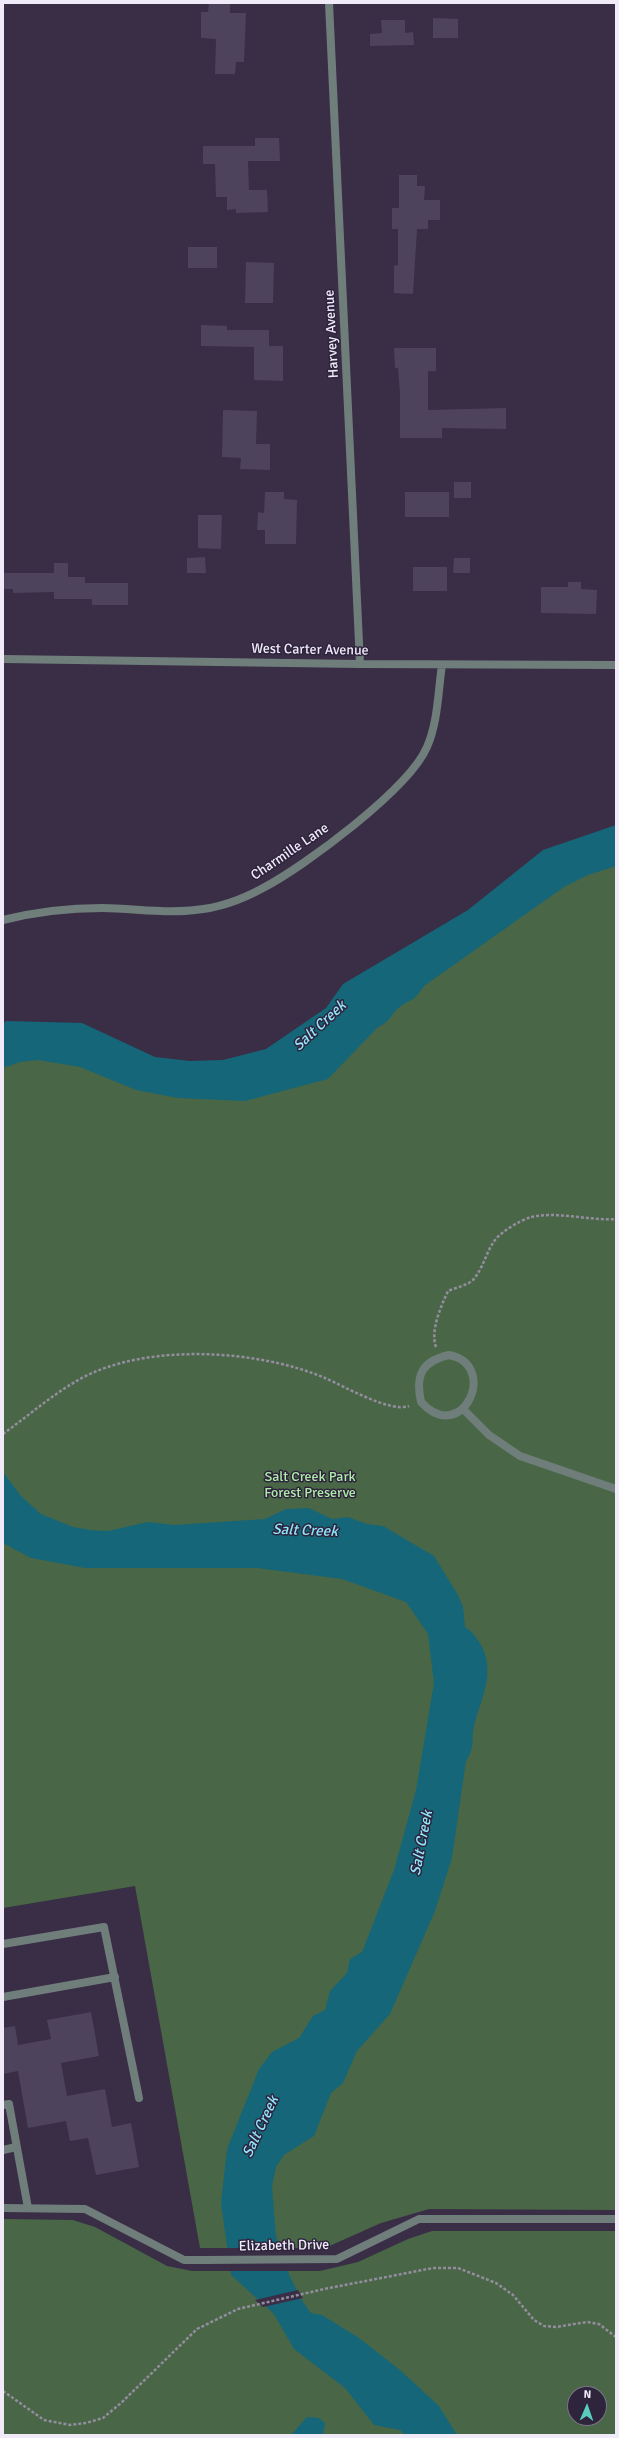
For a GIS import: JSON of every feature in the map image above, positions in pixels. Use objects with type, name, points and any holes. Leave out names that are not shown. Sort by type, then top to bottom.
[{"type":"street","name":"Harvey Avenue","points":[[329,3],[360,664]]},
{"type":"street","name":"West Carter Avenue","points":[[3,659],[442,665],[616,665]]},
{"type":"street","name":"Charmille Lane","points":[[3,920],[69,910],[195,910],[240,899],[264,888],[298,867],[345,831],[400,784],[416,765],[427,748],[433,729],[442,665]]},
{"type":"street","points":[[449,1355],[459,1357],[467,1364],[472,1374],[474,1387],[472,1399],[464,1410],[454,1414],[436,1414],[421,1402],[418,1390],[421,1370],[440,1357],[449,1355]]},
{"type":"street","points":[[464,1410],[489,1435],[520,1456],[616,1489]]},
{"type":"street","points":[[3,1944],[104,1927],[139,2098]]},
{"type":"street","points":[[3,1996],[114,1977]]},
{"type":"street","points":[[3,2105],[8,2104],[28,2208]]},
{"type":"street","points":[[3,2150],[16,2147]]},
{"type":"street","name":"Elizabeth Drive","points":[[3,2208],[85,2209],[184,2260],[337,2259],[419,2218],[616,2219]]},
{"type":"path","points":[[440,1357],[434,1341],[439,1311],[448,1291],[472,1281],[486,1262],[496,1240],[511,1228],[530,1217],[570,1215],[605,1220],[616,1219]]},
{"type":"path","points":[[3,1434],[80,1379],[124,1362],[155,1357],[189,1355],[260,1360],[323,1377],[392,1407],[406,1407],[421,1402]]},
{"type":"path","points":[[3,2391],[44,2420],[58,2424],[86,2423],[103,2418],[121,2403],[197,2329],[238,2309],[315,2291],[433,2268],[458,2268],[496,2283],[513,2295],[534,2320],[544,2326],[556,2327],[587,2322],[599,2324],[616,2337]]},
{"type":"green space","name":"Salt Creek Park Forest Preserve","points":[[616,851],[616,2210],[429,2209],[381,2223],[325,2248],[200,2248],[135,1886],[3,1908],[3,1053],[228,1083]]},
{"type":"green space","points":[[3,2219],[73,2220],[95,2227],[167,2266],[192,2271],[320,2271],[358,2262],[408,2239],[432,2231],[616,2231],[616,2435],[3,2435]]},
{"type":"water","name":"Salt Creek","points":[[616,825],[616,866],[588,875],[564,887],[424,986],[416,997],[401,1006],[386,1023],[378,1027],[328,1079],[245,1101],[178,1098],[136,1090],[80,1067],[38,1060],[20,1062],[3,1068],[3,1024],[6,1021],[82,1023],[155,1057],[190,1061],[223,1060],[266,1049],[326,1008],[343,984],[468,910],[543,850]]},
{"type":"water","name":"Salt Creek","points":[[3,1472],[21,1496],[41,1514],[73,1527],[91,1530],[108,1531],[148,1522],[174,1525],[265,1519],[286,1509],[309,1508],[332,1519],[348,1517],[367,1524],[383,1526],[434,1556],[458,1595],[463,1607],[465,1627],[476,1637],[485,1655],[487,1675],[486,1686],[474,1726],[472,1748],[466,1761],[452,1858],[435,1911],[390,2014],[357,2051],[343,2083],[331,2093],[314,2136],[284,2155],[276,2167],[272,2186],[276,2236],[290,2277],[303,2302],[311,2313],[322,2315],[359,2338],[400,2370],[439,2406],[457,2435],[405,2435],[400,2430],[374,2425],[345,2388],[294,2349],[274,2314],[231,2275],[221,2203],[227,2149],[259,2069],[272,2052],[299,2038],[313,2016],[325,2010],[330,1991],[347,1973],[350,1959],[362,1952],[394,1870],[416,1790],[434,1683],[428,1634],[406,1602],[342,1579],[257,1568],[85,1568],[31,1558],[3,1543]]},
{"type":"water","points":[[307,2417],[319,2418],[325,2423],[323,2435],[291,2435]]},
{"type":"pier","points":[[226,2248],[282,2248],[290,2271],[229,2271]]},
{"type":"pier","points":[[298,2290],[303,2298],[263,2307],[255,2300]]},
{"type":"building","points":[[209,3],[230,3],[230,13],[246,13],[244,62],[236,62],[235,74],[215,74],[216,39],[201,38],[201,12],[208,12]]},
{"type":"building","points":[[433,18],[458,19],[458,38],[433,38]]},
{"type":"building","points":[[381,20],[405,20],[405,33],[413,32],[414,45],[370,46],[370,34],[382,33]]},
{"type":"building","points":[[255,138],[279,138],[280,161],[248,161],[249,190],[267,190],[268,212],[236,213],[236,209],[227,210],[227,197],[216,197],[215,164],[203,164],[203,146],[255,146]]},
{"type":"building","points":[[399,175],[417,175],[417,186],[425,186],[424,200],[440,200],[440,220],[428,220],[428,229],[417,229],[413,294],[394,293],[394,266],[398,265],[398,229],[392,229],[392,208],[399,208]]},
{"type":"building","points":[[188,247],[217,247],[217,268],[188,268]]},
{"type":"building","points":[[246,262],[274,263],[273,303],[245,303]]},
{"type":"building","points":[[201,325],[227,326],[227,330],[269,330],[269,346],[283,346],[283,381],[254,380],[254,347],[201,346]]},
{"type":"building","points":[[394,348],[436,348],[436,371],[428,371],[428,410],[506,408],[506,429],[442,428],[442,438],[400,438],[400,393],[398,368],[395,368]]},
{"type":"building","points":[[223,410],[257,411],[256,444],[270,444],[270,470],[240,469],[241,458],[222,457]]},
{"type":"building","points":[[454,482],[471,482],[471,498],[454,498]]},
{"type":"building","points":[[265,492],[284,492],[284,499],[297,500],[296,544],[265,544],[265,530],[257,530],[258,512],[264,513]]},
{"type":"building","points":[[405,492],[449,492],[449,517],[405,517]]},
{"type":"building","points":[[198,515],[222,515],[221,549],[198,548]]},
{"type":"building","points":[[205,557],[206,573],[187,573],[187,558]]},
{"type":"building","points":[[454,558],[470,558],[470,573],[453,573]]},
{"type":"building","points":[[54,563],[68,563],[68,577],[85,577],[85,583],[128,583],[128,605],[92,605],[92,599],[54,599],[54,592],[13,593],[13,589],[3,589],[3,573],[54,573]]},
{"type":"building","points":[[413,567],[447,567],[447,591],[413,591]]},
{"type":"building","points":[[568,582],[581,582],[581,589],[597,590],[596,614],[541,613],[541,587],[568,587]]},
{"type":"building","points":[[91,2012],[99,2056],[61,2063],[67,2096],[105,2089],[112,2127],[131,2123],[139,2167],[96,2175],[88,2138],[70,2141],[66,2121],[28,2128],[18,2071],[3,2074],[3,2028],[15,2026],[18,2045],[51,2039],[47,2020]]}]
